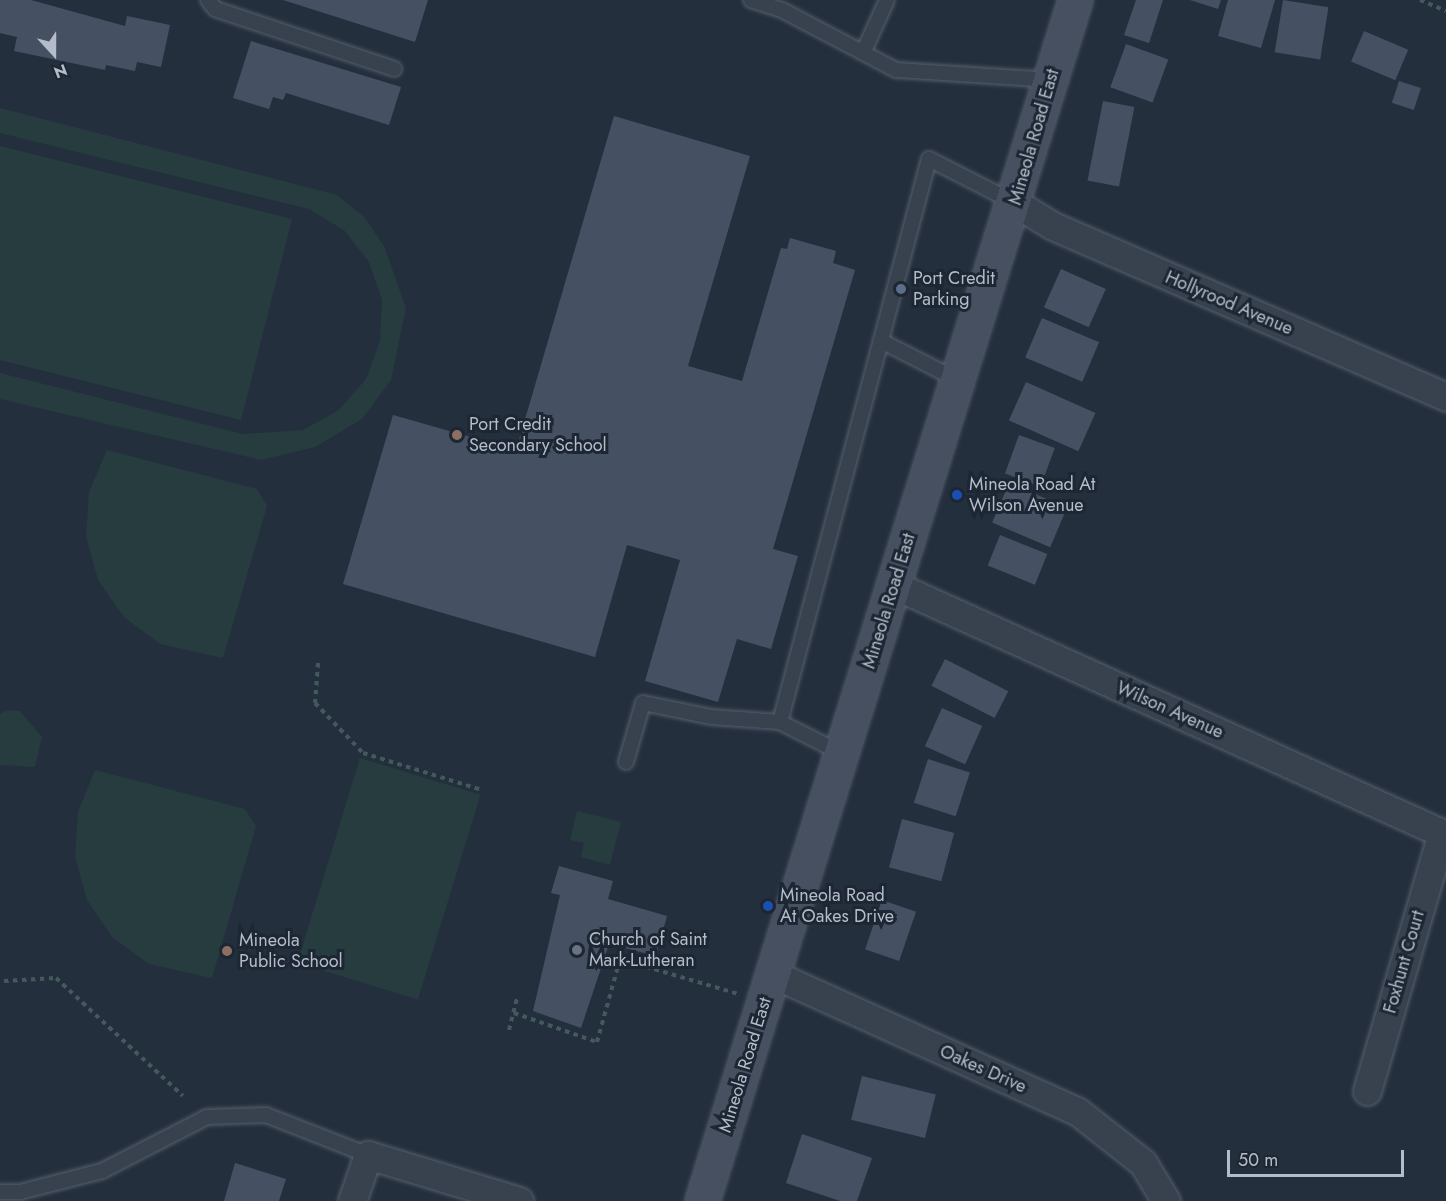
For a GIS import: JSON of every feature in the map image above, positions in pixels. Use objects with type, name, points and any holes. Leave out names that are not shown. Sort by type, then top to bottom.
[{"type":"street","name":"Mineola Road East","points":[[702,1201],[956,379],[1015,203],[1049,80],[1075,0]]},
{"type":"street","name":"Hollyrood Avenue","points":[[1015,203],[1053,226],[1446,397]]},
{"type":"street","name":"Wilson Avenue","points":[[894,585],[1444,834]]},
{"type":"street","name":"Foxhunt Court","points":[[1367,1091],[1444,834]]},
{"type":"street","name":"Oakes Drive","points":[[773,974],[1077,1111],[1143,1163],[1166,1201]]},
{"type":"street","points":[[352,1201],[368,1155],[519,1201]]},
{"type":"lane","points":[[208,0],[215,9],[394,69]]},
{"type":"lane","points":[[751,0],[863,52],[896,70],[1049,80]]},
{"type":"lane","points":[[863,52],[887,0]]},
{"type":"lane","points":[[780,722],[929,159],[1015,203]]},
{"type":"lane","points":[[881,341],[956,379]]},
{"type":"lane","points":[[626,762],[643,703],[711,717],[780,722],[842,753]]},
{"type":"lane","points":[[0,1192],[20,1192],[102,1171],[207,1117],[266,1115],[368,1155]]},
{"type":"path","points":[[1420,0],[1446,11]]},
{"type":"path","points":[[318,663],[315,703],[363,753],[482,790]]},
{"type":"path","points":[[514,1012],[597,1042],[620,958],[742,995]]},
{"type":"path","points":[[4,981],[56,978],[183,1096]]},
{"type":"path","points":[[509,1030],[517,999]]},
{"type":"green space","points":[[0,108],[337,195],[365,218],[384,246],[406,308],[391,380],[362,419],[315,447],[261,460],[0,399],[0,373],[243,434],[303,430],[339,410],[366,379],[380,341],[382,300],[369,262],[344,230],[309,209],[0,133]]},
{"type":"green space","points":[[0,146],[292,219],[241,420],[0,360]]},
{"type":"green space","points":[[107,450],[257,489],[267,506],[223,658],[160,644],[124,617],[98,580],[86,536],[89,492]]},
{"type":"green space","points":[[7,710],[20,711],[42,737],[35,767],[0,765],[0,714]]},
{"type":"green space","points":[[360,758],[480,795],[418,999],[297,963]]},
{"type":"green space","points":[[95,770],[245,809],[256,826],[212,978],[149,964],[112,937],[87,900],[75,857],[78,812]]},
{"type":"green space","points":[[577,811],[621,822],[610,865],[581,857],[584,843],[570,840]]},
{"type":"building","points":[[0,0],[31,0],[125,26],[127,16],[170,25],[161,67],[137,62],[135,71],[106,65],[105,70],[14,51],[17,37],[0,33]]},
{"type":"building","points":[[283,0],[428,0],[415,42]]},
{"type":"building","points":[[1136,0],[1163,0],[1149,43],[1124,35]]},
{"type":"building","points":[[1190,0],[1221,0],[1218,9]]},
{"type":"building","points":[[1228,0],[1275,0],[1261,48],[1218,36]]},
{"type":"building","points":[[1283,0],[1328,7],[1320,60],[1275,52]]},
{"type":"building","points":[[1364,31],[1408,50],[1395,80],[1351,61]]},
{"type":"building","points":[[251,41],[401,87],[389,125],[286,93],[283,100],[273,97],[269,109],[233,98]]},
{"type":"building","points":[[1126,44],[1168,59],[1153,103],[1110,87]]},
{"type":"building","points":[[1399,81],[1421,88],[1414,110],[1392,103]]},
{"type":"building","points":[[1103,101],[1134,107],[1119,187],[1088,181]]},
{"type":"building","points":[[614,116],[750,156],[688,366],[742,381],[781,248],[787,249],[790,238],[836,251],[833,263],[855,270],[773,549],[798,556],[771,649],[737,639],[718,702],[645,681],[680,560],[627,545],[595,657],[343,584],[393,415],[516,450]]},
{"type":"building","points":[[1061,269],[1106,289],[1089,327],[1044,307]]},
{"type":"building","points":[[1042,318],[1099,342],[1082,382],[1025,358]]},
{"type":"building","points":[[1026,382],[1095,413],[1078,451],[1009,420]]},
{"type":"building","points":[[1019,435],[1055,448],[1041,487],[1005,474]]},
{"type":"building","points":[[1009,483],[1067,508],[1050,547],[992,523]]},
{"type":"building","points":[[1000,535],[1047,554],[1035,585],[988,566]]},
{"type":"building","points":[[945,659],[1008,691],[995,718],[931,686]]},
{"type":"building","points":[[942,708],[982,726],[965,764],[925,746]]},
{"type":"building","points":[[928,759],[970,773],[956,816],[914,803]]},
{"type":"building","points":[[902,819],[954,833],[941,881],[889,867]]},
{"type":"building","name":"Church of Saint Mark-Lutheran","points":[[559,866],[613,881],[608,899],[667,916],[656,956],[609,944],[581,1028],[533,1011],[560,895],[551,893]]},
{"type":"building","points":[[882,900],[916,912],[899,961],[865,949]]},
{"type":"building","points":[[862,1076],[936,1094],[925,1138],[851,1120]]},
{"type":"building","points":[[802,1134],[872,1158],[857,1201],[840,1201],[786,1183]]},
{"type":"building","points":[[235,1163],[286,1179],[279,1201],[224,1201]]},
{"type":"place","name":"Port Credit Parking","points":[[901,289]]},
{"type":"place","name":"Port Credit Secondary School","points":[[457,435]]},
{"type":"place","name":"Mineola Road At Wilson Avenue","points":[[957,495]]},
{"type":"place","name":"Mineola Road At Oakes Drive","points":[[768,906]]},
{"type":"place","name":"Church of Saint Mark-Lutheran","points":[[577,950]]},
{"type":"place","name":"Mineola Public School","points":[[227,951]]}]
